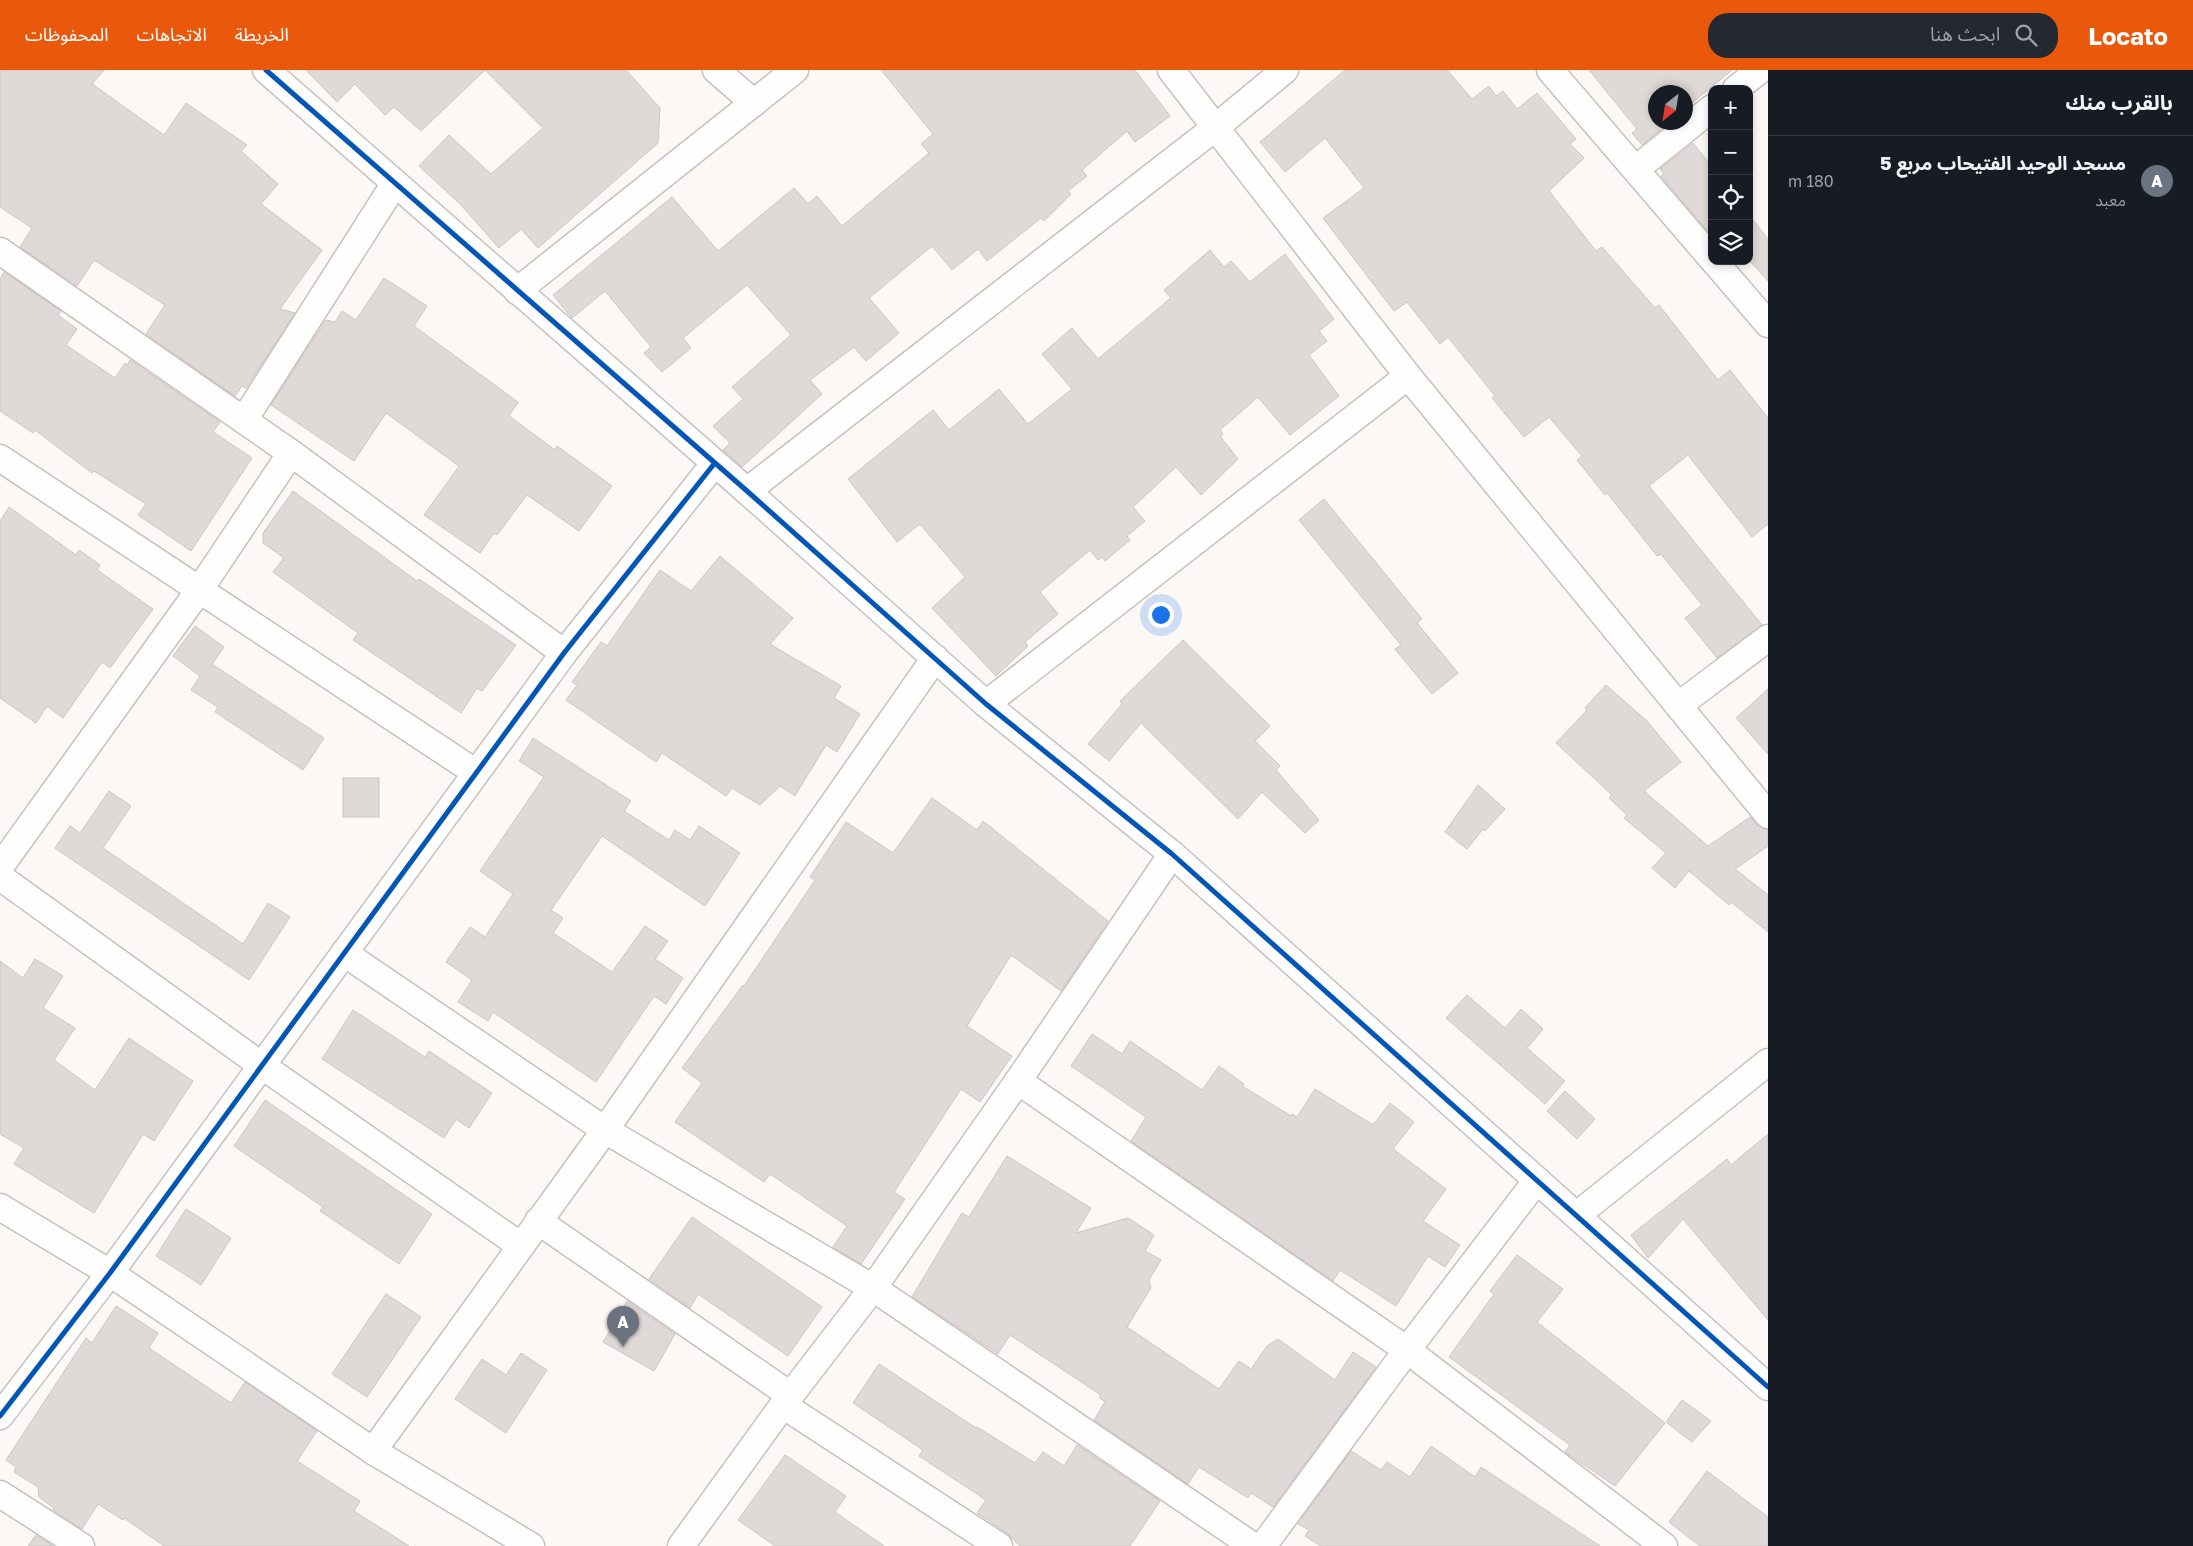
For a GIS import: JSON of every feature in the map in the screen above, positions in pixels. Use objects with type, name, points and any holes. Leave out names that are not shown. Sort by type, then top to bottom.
[{"type":"street","points":[[266,70],[747,491],[986,704],[1172,854],[1768,1386]]},
{"type":"street","points":[[716,70],[754,103]]},
{"type":"street","points":[[517,291],[795,70]]},
{"type":"street","points":[[1171,70],[1408,376],[1768,815]]},
{"type":"street","points":[[747,491],[1216,127],[1285,70]]},
{"type":"street","points":[[1550,70],[1708,254]]},
{"type":"street","points":[[1741,85],[1760,70]]},
{"type":"street","points":[[1636,169],[1708,111]]},
{"type":"street","points":[[244,420],[395,183]]},
{"type":"street","points":[[0,251],[291,453],[564,653]]},
{"type":"street","points":[[1717,265],[1768,324]]},
{"type":"street","points":[[986,704],[1408,376]]},
{"type":"street","points":[[0,867],[200,589],[291,453]]},
{"type":"street","points":[[0,458],[475,772]]},
{"type":"street","points":[[0,1416],[110,1273],[475,772],[564,653],[714,464]]},
{"type":"street","points":[[1679,705],[1768,638]]},
{"type":"street","points":[[373,1451],[605,1130],[934,658]]},
{"type":"street","points":[[681,1546],[786,1400],[873,1288],[1018,1081],[1172,854]]},
{"type":"street","points":[[0,877],[261,1065],[521,1246]]},
{"type":"street","points":[[344,954],[605,1130],[873,1288],[1253,1546]]},
{"type":"street","points":[[1577,1215],[1768,1062]]},
{"type":"street","points":[[1018,1081],[1407,1350],[1664,1546]]},
{"type":"street","points":[[1263,1546],[1407,1350],[1537,1180]]},
{"type":"street","points":[[0,1207],[110,1273],[373,1451],[532,1546]]},
{"type":"street","points":[[538,1221],[786,1400],[999,1546]]},
{"type":"street","points":[[0,1494],[81,1546]]},
{"type":"building","points":[[0,70],[104,70],[92,84],[164,135],[186,103],[247,145],[241,151],[278,184],[261,204],[322,250],[280,309],[295,313],[246,388],[242,386],[235,396],[146,334],[165,305],[94,260],[77,286],[20,247],[32,228],[0,207]]},
{"type":"building","points":[[306,70],[485,70],[421,131],[394,107],[385,115],[355,84],[337,102]]},
{"type":"building","points":[[485,70],[626,70],[660,108],[658,143],[538,248],[521,229],[499,248],[460,204],[419,166],[449,135],[491,174],[543,128]]},
{"type":"building","points":[[881,70],[1135,70],[1170,116],[1135,142],[1127,131],[1082,170],[1087,176],[1068,191],[1071,194],[1044,221],[1041,218],[987,261],[978,249],[952,270],[932,246],[869,298],[899,333],[866,361],[854,347],[810,380],[822,394],[742,467],[723,450],[730,443],[713,426],[743,399],[732,387],[791,335],[747,285],[683,338],[691,348],[662,372],[644,353],[651,347],[605,291],[572,318],[553,295],[672,197],[718,251],[794,188],[808,204],[817,196],[842,226],[929,153],[921,144],[933,134]]},
{"type":"building","points":[[1345,70],[1447,70],[1472,99],[1489,86],[1496,96],[1503,91],[1517,109],[1537,93],[1576,139],[1570,144],[1584,158],[1549,191],[1596,251],[1602,247],[1655,308],[1659,305],[1718,380],[1730,370],[1768,418],[1768,524],[1752,537],[1688,455],[1649,486],[1762,625],[1717,658],[1685,618],[1702,605],[1661,554],[1657,556],[1607,493],[1605,495],[1577,460],[1582,456],[1549,417],[1524,437],[1492,398],[1495,396],[1448,337],[1440,344],[1407,302],[1394,311],[1323,218],[1364,188],[1325,138],[1285,172],[1260,142]]},
{"type":"building","points":[[1589,70],[1732,70],[1714,85],[1708,85],[1708,90],[1693,102],[1693,85],[1648,85],[1648,130],[1660,130],[1642,145],[1632,133],[1637,129]]},
{"type":"building","points":[[1693,143],[1708,162],[1708,231],[1661,176],[1664,174],[1660,169]]},
{"type":"building","points":[[1753,220],[1768,239],[1768,281],[1753,264]]},
{"type":"building","points":[[1210,250],[1224,267],[1231,261],[1250,282],[1285,254],[1334,319],[1319,331],[1327,341],[1309,355],[1339,396],[1290,435],[1258,397],[1220,430],[1223,434],[1220,436],[1238,459],[1201,495],[1176,467],[1133,507],[1145,521],[1127,536],[1130,540],[1105,561],[1102,557],[1098,560],[1090,550],[1040,592],[1058,614],[1025,642],[1028,646],[996,676],[932,608],[965,577],[920,524],[897,542],[848,479],[933,410],[949,430],[999,389],[1028,424],[1072,389],[1042,354],[1072,328],[1098,359],[1171,298],[1164,290]]},
{"type":"building","points":[[4,272],[61,311],[58,315],[77,329],[66,345],[115,378],[125,363],[127,365],[130,360],[220,422],[213,432],[252,458],[191,551],[138,515],[146,504],[94,471],[92,473],[35,430],[33,433],[0,411],[0,279]]},
{"type":"building","points":[[384,278],[427,306],[414,326],[518,402],[509,416],[555,450],[557,446],[612,486],[579,531],[527,495],[497,535],[494,533],[480,553],[424,515],[459,466],[386,413],[354,461],[271,405],[326,320],[335,322],[342,311],[356,320]]},
{"type":"building","points":[[293,491],[417,581],[419,579],[516,645],[482,691],[477,688],[461,713],[353,640],[358,633],[273,572],[284,558],[263,543],[263,533]]},
{"type":"building","points":[[1324,499],[1422,619],[1417,623],[1458,673],[1432,694],[1395,649],[1401,645],[1299,520]]},
{"type":"building","points":[[9,507],[76,555],[79,550],[100,565],[97,570],[153,609],[110,668],[102,662],[63,718],[47,706],[36,723],[0,698],[0,521]]},
{"type":"building","points":[[720,556],[793,618],[770,644],[841,686],[834,698],[860,714],[837,752],[826,745],[795,796],[780,786],[760,805],[732,788],[726,796],[662,753],[656,762],[566,700],[577,685],[572,682],[601,642],[607,646],[660,570],[691,591]]},
{"type":"building","points":[[195,626],[224,647],[212,664],[324,738],[303,770],[215,712],[218,707],[191,690],[200,676],[173,656]]},
{"type":"building","points":[[1183,640],[1270,726],[1255,741],[1280,766],[1276,770],[1319,820],[1305,833],[1262,792],[1238,819],[1141,723],[1109,761],[1088,744],[1122,704],[1120,701]]},
{"type":"building","points":[[1606,685],[1647,721],[1681,762],[1644,791],[1708,846],[1750,817],[1757,825],[1768,830],[1768,846],[1735,869],[1768,895],[1768,932],[1731,902],[1729,905],[1689,871],[1675,888],[1652,868],[1666,853],[1624,818],[1627,815],[1609,798],[1612,795],[1556,743],[1587,710],[1585,708]]},
{"type":"building","points":[[1768,689],[1768,754],[1736,718]]},
{"type":"building","points":[[533,738],[631,801],[624,811],[669,840],[675,830],[690,840],[699,826],[740,853],[705,906],[602,836],[551,910],[563,918],[553,933],[612,972],[645,926],[668,941],[655,959],[683,978],[666,1004],[654,996],[596,1082],[493,1012],[488,1021],[458,1002],[472,980],[446,962],[470,927],[485,937],[513,894],[480,871],[544,777],[519,761]]},
{"type":"building","points":[[343,778],[379,778],[379,817],[343,817]]},
{"type":"building","points":[[1478,785],[1505,809],[1485,831],[1483,829],[1467,849],[1445,832]]},
{"type":"building","points":[[109,791],[131,806],[103,848],[243,944],[268,903],[290,917],[249,980],[55,848],[70,826],[80,833]]},
{"type":"building","points":[[932,798],[977,830],[983,821],[1108,921],[1061,991],[1011,955],[967,1026],[1012,1056],[980,1102],[961,1089],[894,1192],[905,1199],[861,1264],[833,1247],[847,1226],[770,1174],[764,1182],[675,1122],[702,1083],[682,1068],[744,986],[815,880],[810,877],[846,822],[893,853]]},
{"type":"building","points":[[35,959],[63,976],[43,1008],[75,1028],[54,1060],[95,1090],[129,1038],[193,1081],[154,1141],[143,1134],[94,1213],[14,1164],[24,1148],[0,1134],[0,961],[23,978]]},
{"type":"building","points":[[1467,995],[1505,1028],[1521,1009],[1543,1029],[1527,1048],[1565,1081],[1545,1104],[1446,1018]]},
{"type":"building","points":[[353,1010],[425,1057],[429,1051],[492,1093],[469,1128],[456,1119],[444,1138],[322,1059]]},
{"type":"building","points":[[1092,1034],[1122,1054],[1130,1041],[1202,1090],[1219,1066],[1244,1084],[1242,1086],[1291,1116],[1292,1114],[1297,1117],[1315,1089],[1373,1125],[1390,1103],[1414,1122],[1393,1149],[1446,1189],[1423,1221],[1460,1245],[1445,1267],[1428,1256],[1396,1306],[1340,1270],[1333,1281],[1131,1141],[1146,1117],[1071,1066]]},
{"type":"building","points":[[1565,1091],[1595,1119],[1577,1139],[1547,1111]]},
{"type":"building","points":[[265,1100],[432,1214],[399,1264],[320,1211],[323,1207],[234,1146]]},
{"type":"building","points":[[1768,1134],[1768,1320],[1683,1219],[1648,1258],[1631,1235],[1727,1159],[1731,1165]]},
{"type":"building","points":[[1007,1156],[1091,1208],[1076,1233],[1128,1218],[1154,1235],[1145,1251],[1161,1260],[1149,1280],[1151,1288],[1127,1327],[1219,1389],[1239,1361],[1251,1369],[1267,1346],[1278,1339],[1335,1380],[1353,1352],[1376,1367],[1273,1507],[1251,1493],[1248,1498],[1199,1467],[1188,1484],[1094,1420],[1105,1402],[1099,1397],[1101,1395],[1010,1335],[998,1354],[912,1297],[962,1213],[969,1217]]},
{"type":"building","points":[[186,1209],[231,1238],[201,1285],[156,1256]]},
{"type":"building","points":[[692,1217],[822,1307],[788,1356],[698,1294],[690,1308],[649,1279]]},
{"type":"building","points":[[1517,1255],[1563,1289],[1537,1322],[1665,1423],[1615,1486],[1565,1452],[1570,1445],[1449,1357],[1494,1294],[1490,1291]]},
{"type":"building","points":[[386,1294],[421,1317],[367,1397],[332,1374]]},
{"type":"building","points":[[627,1301],[675,1334],[654,1371],[603,1342]]},
{"type":"building","points":[[116,1306],[158,1333],[149,1348],[231,1403],[245,1382],[317,1431],[297,1461],[360,1501],[354,1511],[409,1546],[164,1546],[124,1518],[123,1520],[98,1504],[82,1529],[53,1510],[54,1508],[39,1497],[38,1487],[14,1472],[16,1467],[6,1460],[86,1338],[92,1343]]},
{"type":"building","points":[[521,1353],[547,1370],[506,1433],[455,1399],[482,1359],[506,1375]]},
{"type":"building","points":[[879,1364],[976,1428],[1035,1463],[1043,1452],[1064,1466],[1077,1445],[1160,1501],[1130,1546],[1020,1546],[1007,1533],[977,1513],[986,1500],[919,1456],[923,1450],[853,1403]]},
{"type":"building","points":[[1682,1400],[1711,1421],[1692,1442],[1666,1422]]},
{"type":"building","points":[[1431,1446],[1475,1477],[1481,1467],[1600,1546],[1321,1546],[1305,1536],[1309,1530],[1298,1524],[1351,1451],[1381,1470],[1387,1462],[1410,1477]]},
{"type":"building","points":[[785,1455],[846,1496],[835,1512],[884,1546],[775,1546],[738,1520]]},
{"type":"building","points":[[1707,1471],[1768,1517],[1768,1546],[1700,1546],[1669,1522]]},
{"type":"building","points":[[36,1535],[53,1546],[28,1546]]},
{"type":"cycle path","points":[[266,70],[747,491],[986,704],[1172,854],[1768,1387]]},
{"type":"cycle path","points":[[0,1416],[110,1273],[564,653],[714,464]]},
{"type":"place","name":"مسجد الوحيد الفتيحاب مربع 5","points":[[623,1347]]}]
